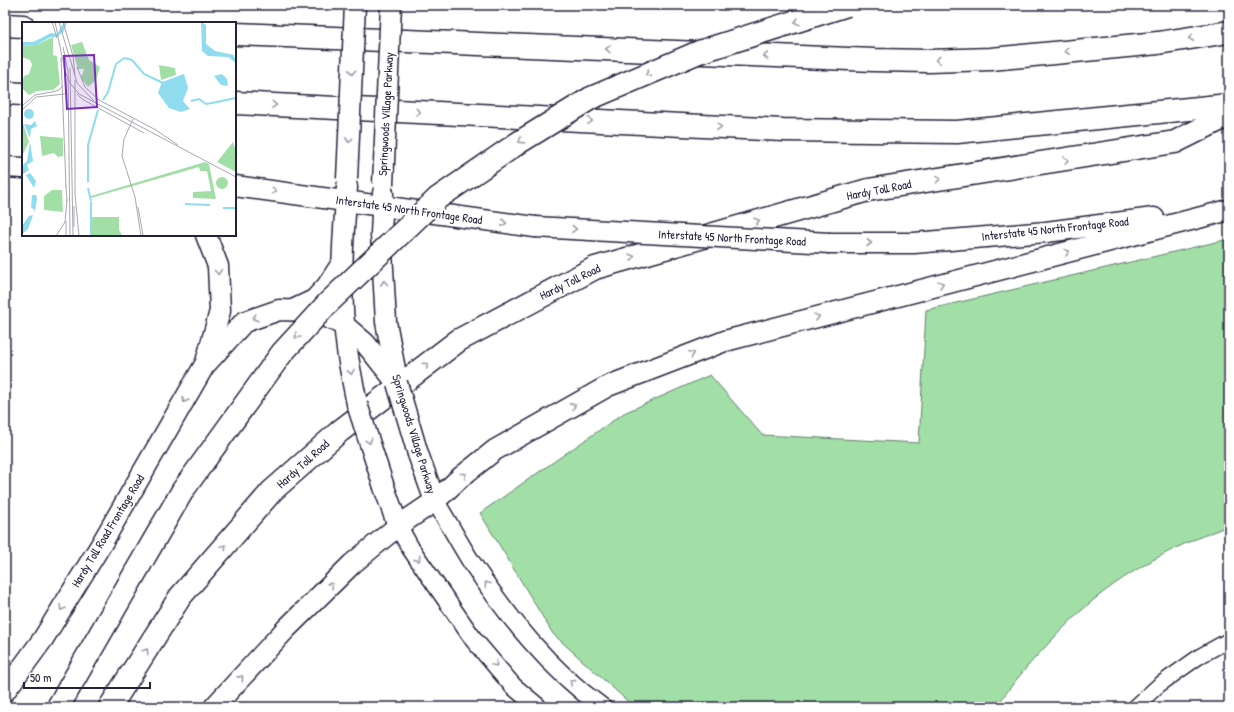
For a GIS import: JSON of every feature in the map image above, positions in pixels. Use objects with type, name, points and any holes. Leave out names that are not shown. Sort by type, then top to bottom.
[{"type":"highway","points":[[58,707],[184,490],[282,353],[328,303],[438,198],[518,143],[591,98],[699,52],[847,5]]},
{"type":"highway","points":[[5,25],[22,26]]},
{"type":"highway","points":[[236,34],[930,61],[991,59],[1158,43],[1229,32]]},
{"type":"highway","points":[[5,93],[22,94]]},
{"type":"highway","points":[[236,103],[783,130],[957,132],[1229,105]]},
{"type":"highway","name":"Hardy Toll Road","points":[[110,707],[180,597],[272,491],[340,431],[460,340],[594,268],[868,190],[1175,142],[1229,115]]},
{"type":"main road","points":[[355,5],[342,263],[345,333],[357,404],[398,526]]},
{"type":"main road","name":"Springwoods Village Parkway","points":[[391,5],[381,234],[386,322],[397,384],[418,454],[435,500]]},
{"type":"main road","points":[[5,167],[22,168]]},
{"type":"main road","name":"Interstate 45 North Frontage Road","points":[[236,186],[535,227],[830,243],[914,243],[1046,232],[1229,210]]},
{"type":"main road","points":[[214,707],[286,629],[352,564],[398,526],[435,500],[495,450],[608,386],[725,341],[1229,210]]},
{"type":"main road","points":[[204,366],[220,311],[218,266],[206,236]]},
{"type":"main road","points":[[293,310],[314,300],[327,286],[342,263]]},
{"type":"main road","points":[[204,366],[244,322],[280,310],[312,311],[345,333],[366,343],[397,384]]},
{"type":"main road","name":"Hardy Toll Road Frontage Road","points":[[5,691],[43,639],[63,607],[102,543],[204,366]]},
{"type":"street","name":"Springwoods Village Parkway","points":[[435,500],[471,562],[500,603],[542,652],[567,678],[602,707]]},
{"type":"street","points":[[398,526],[411,549],[474,640],[513,686],[538,707]]},
{"type":"street","points":[[1135,707],[1159,685],[1200,656],[1229,640]]},
{"type":"green space","points":[[1229,239],[1229,526],[1192,540],[1174,549],[1139,568],[1106,590],[1064,627],[1028,666],[1002,698],[997,707],[634,707],[553,634],[480,513],[624,413],[710,375],[762,435],[919,443],[926,310]]}]
